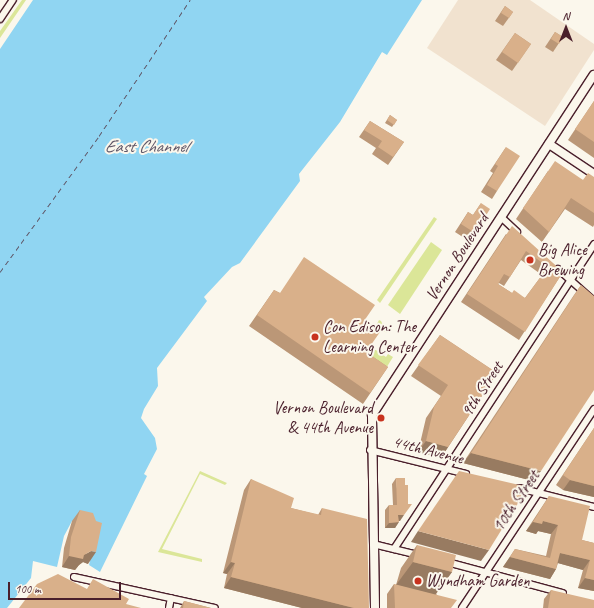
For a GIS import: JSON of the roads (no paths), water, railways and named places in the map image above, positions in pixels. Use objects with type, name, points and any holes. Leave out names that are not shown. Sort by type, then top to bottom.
[{"type":"main road","name":"Vernon Boulevard","points":[[375,608],[370,450],[373,412],[594,75]]},
{"type":"main road","points":[[549,144],[594,174]]},
{"type":"street","points":[[0,19],[13,0]]},
{"type":"street","points":[[501,217],[525,239]]},
{"type":"street","name":"9th Street","points":[[394,548],[594,244]]},
{"type":"street","points":[[553,264],[594,301]]},
{"type":"street","name":"10th Street","points":[[462,608],[594,409]]},
{"type":"street","name":"44th Avenue","points":[[370,450],[476,477]]},
{"type":"street","points":[[514,486],[594,507]]},
{"type":"street","points":[[373,544],[394,548],[425,557]]},
{"type":"street","points":[[440,560],[574,596]]},
{"type":"street","points":[[74,577],[215,608]]},
{"type":"street","points":[[169,608],[171,598]]},
{"type":"water","name":"East Channel","points":[[33,0],[422,0],[387,55],[382,52],[340,122],[299,174],[300,181],[240,263],[232,267],[204,297],[207,301],[157,368],[158,386],[144,409],[141,418],[155,438],[157,449],[144,474],[147,476],[100,572],[89,565],[92,552],[72,521],[64,536],[57,567],[33,561],[31,578],[7,608],[0,608],[0,49]]},
{"type":"place","name":"Big Alice Brewing","points":[[530,260]]},
{"type":"place","name":"Con Edison: The Learning Center","points":[[315,337]]},
{"type":"place","name":"Vernon Boulevard & 44th Avenue","points":[[381,418]]},
{"type":"place","name":"Wyndham Garden","points":[[418,581]]}]
